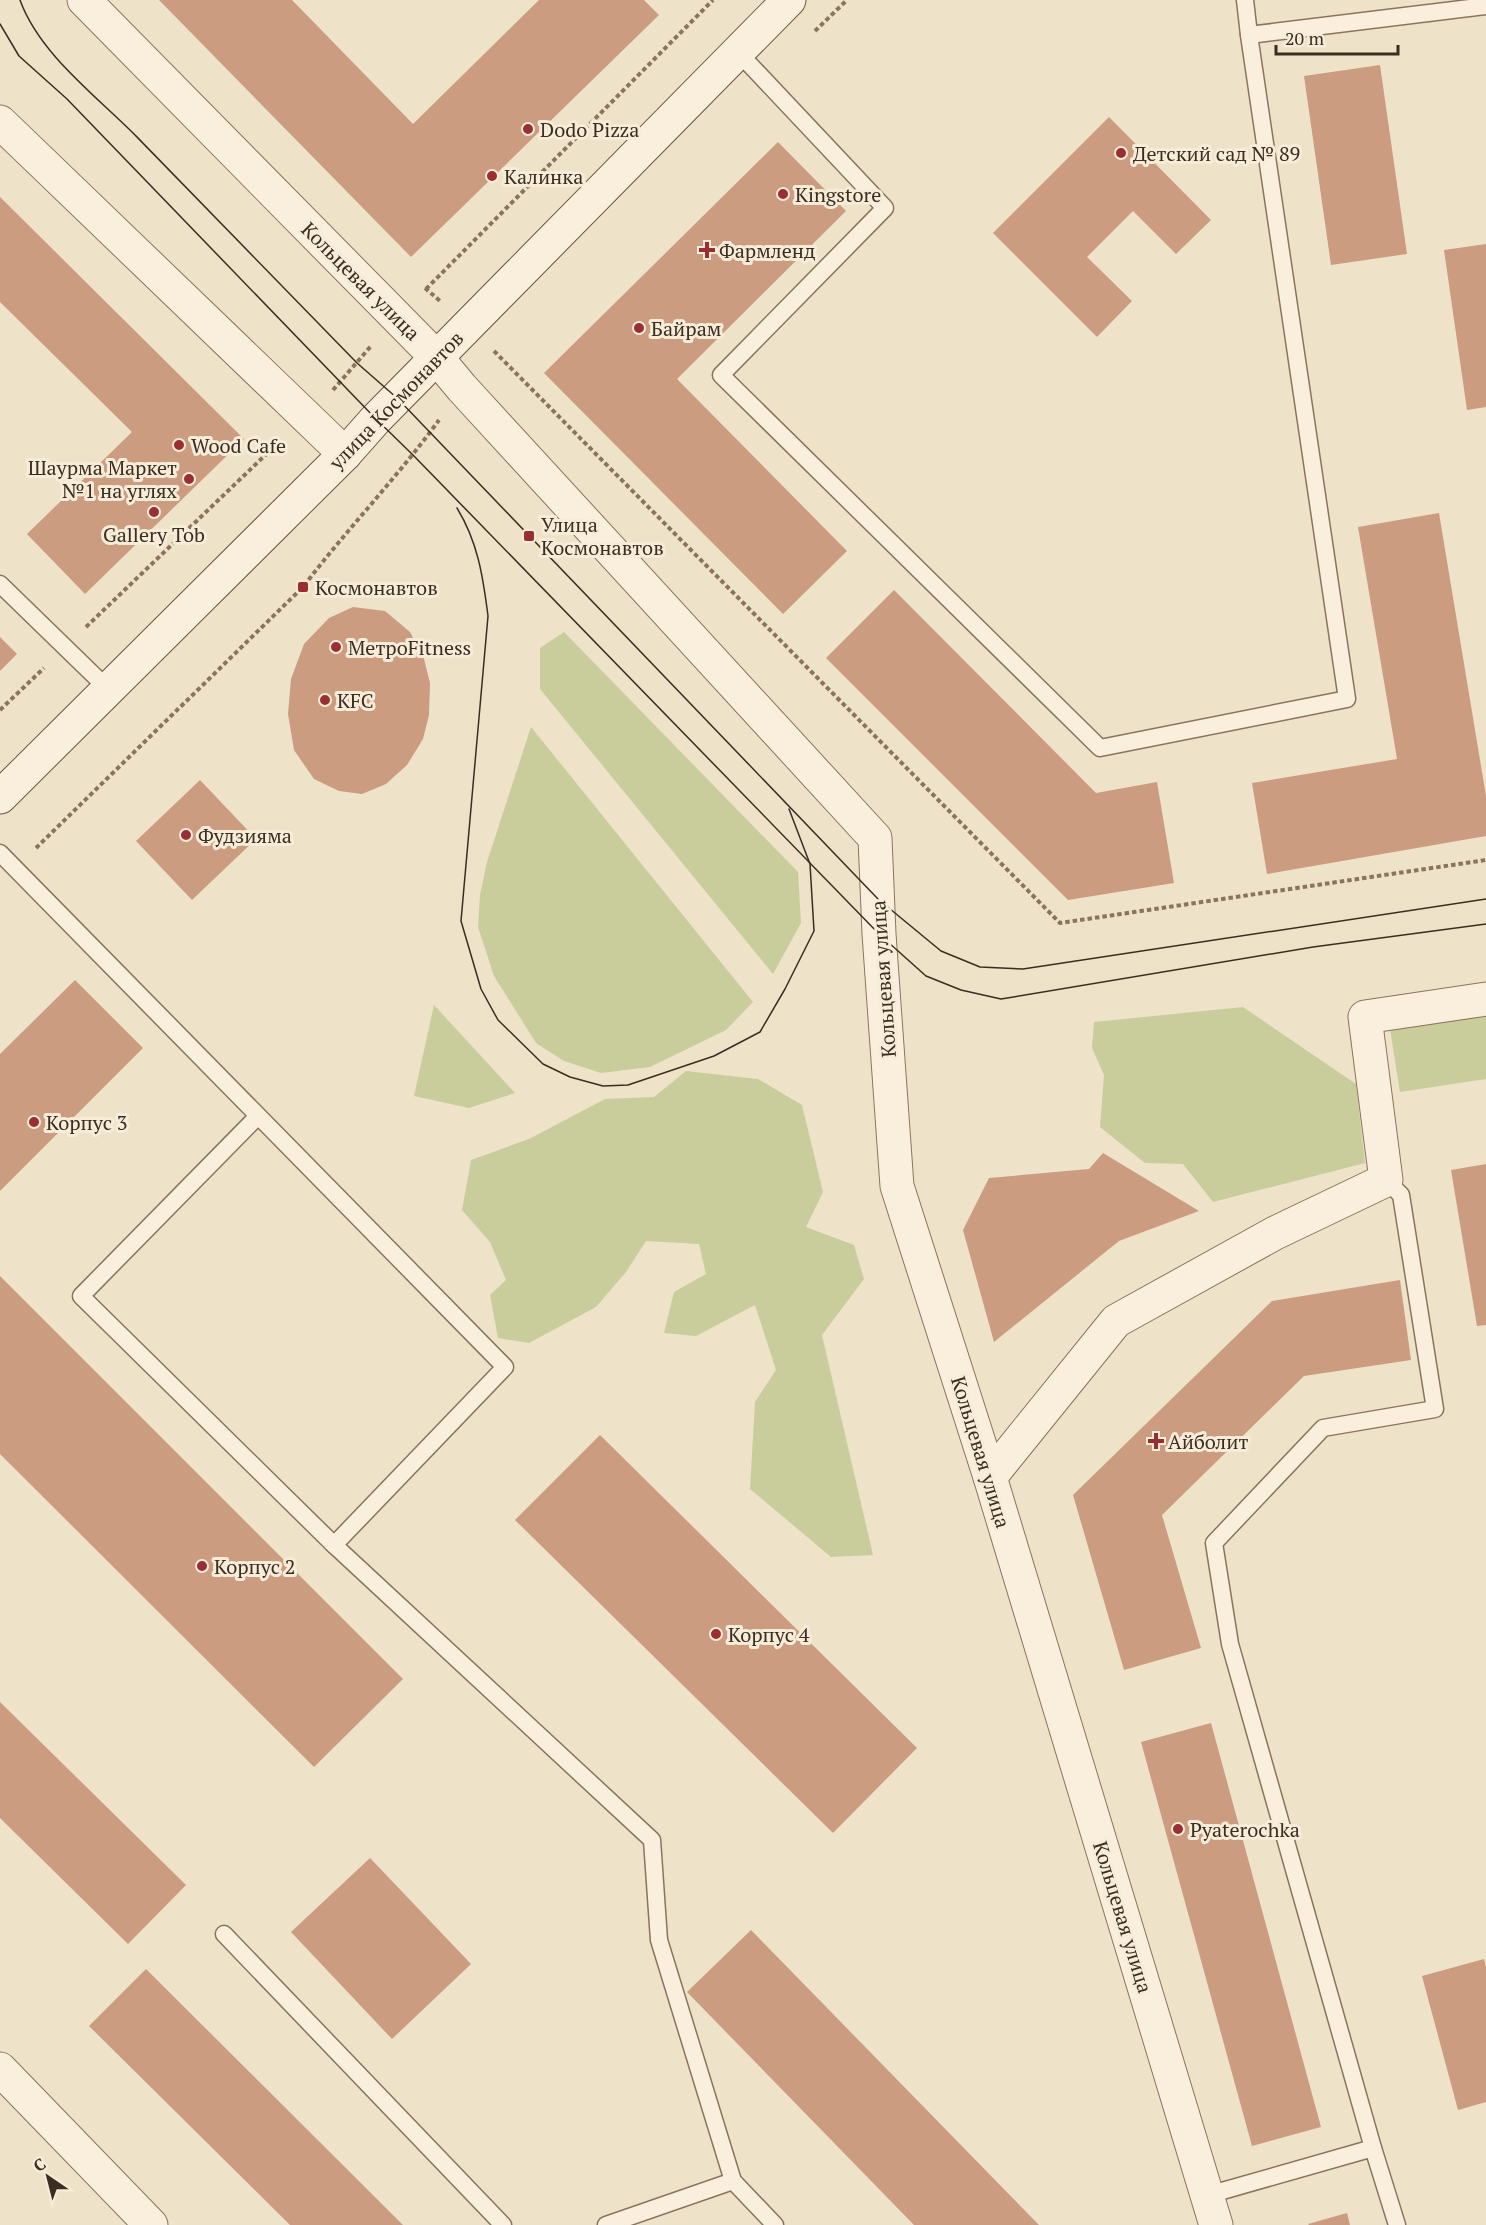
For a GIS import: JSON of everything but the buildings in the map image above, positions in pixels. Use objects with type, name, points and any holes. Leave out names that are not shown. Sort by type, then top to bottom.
[{"type":"street","name":"Кольцевая улица","points":[[84,0],[437,358],[875,838],[897,1186],[990,1477],[1212,2210]]},
{"type":"street","name":"улица Космонавтов","points":[[0,797],[345,454],[789,0]]},
{"type":"street","points":[[0,122],[345,454]]},
{"type":"street","points":[[990,1477],[1116,1321],[1275,1233],[1386,1179],[1365,1017],[1486,999]]},
{"type":"street","points":[[0,2068],[151,2225]]},
{"type":"lane","points":[[738,52],[885,208],[721,375],[1100,748],[1347,699],[1245,0]]},
{"type":"lane","points":[[1249,35],[1486,6]]},
{"type":"lane","points":[[0,584],[108,689]]},
{"type":"lane","points":[[0,853],[505,1367],[334,1545]]},
{"type":"lane","points":[[258,1116],[81,1296],[334,1545],[652,1840],[659,1940],[733,2181],[775,2225]]},
{"type":"lane","points":[[1386,1179],[1401,1195],[1435,1409],[1323,1428],[1214,1543],[1230,1644],[1397,2225]]},
{"type":"lane","points":[[224,1934],[503,2225]]},
{"type":"lane","points":[[1212,2210],[1373,2148]]},
{"type":"lane","points":[[606,2225],[733,2181]]},
{"type":"path","points":[[0,710],[304,415],[341,383],[395,316],[426,289],[713,0]]},
{"type":"path","points":[[814,33],[847,0]]},
{"type":"path","points":[[15,869],[303,586],[338,540],[413,455],[462,388],[501,342]]},
{"type":"path","points":[[492,350],[1060,923],[1486,860]]},
{"type":"green space","points":[[564,632],[798,872],[801,923],[773,974],[540,689],[540,648]]},
{"type":"green space","points":[[531,727],[753,1002],[726,1030],[650,1067],[601,1073],[564,1061],[536,1043],[494,976],[478,927],[480,895],[487,862]]},
{"type":"green space","points":[[434,1005],[515,1093],[469,1108],[414,1096]]},
{"type":"green space","points":[[1243,1007],[1356,1084],[1365,1163],[1213,1202],[1183,1164],[1145,1163],[1100,1127],[1104,1075],[1092,1048],[1094,1022]]},
{"type":"green space","points":[[1486,1014],[1486,1079],[1400,1092],[1390,1029]]},
{"type":"green space","points":[[686,1071],[758,1079],[802,1105],[823,1192],[806,1227],[854,1245],[864,1279],[822,1335],[873,1555],[831,1557],[750,1489],[755,1402],[776,1370],[755,1305],[696,1336],[664,1333],[674,1292],[706,1274],[699,1244],[646,1241],[626,1272],[596,1307],[529,1343],[498,1338],[490,1295],[506,1280],[490,1242],[462,1210],[471,1160],[529,1139],[605,1099],[654,1097]]},
{"type":"tram line","points":[[20,0],[40,38],[70,72],[134,134],[357,363],[397,398],[878,899],[941,951],[980,967],[1023,969],[1486,899]]},
{"type":"tram line","points":[[0,24],[19,56],[67,99],[879,934],[926,976],[961,990],[1001,999],[1313,947],[1486,924]]},
{"type":"tram line","points":[[457,508],[475,547],[482,574],[488,616],[461,921],[481,989],[498,1020],[543,1064],[570,1077],[603,1086],[628,1085],[714,1056],[760,1032],[814,931],[810,864],[789,809]]},
{"type":"place","name":"Dodo Pizza","points":[[528,129]]},
{"type":"place","name":"Детский сад № 89","points":[[1121,153]]},
{"type":"place","name":"Калинка","points":[[492,176]]},
{"type":"place","name":"Kingstore","points":[[783,194]]},
{"type":"place","name":"Фармленд","points":[[707,250]]},
{"type":"place","name":"Байрам","points":[[639,328]]},
{"type":"place","name":"Wood Cafe","points":[[179,445]]},
{"type":"place","name":"Шаурма Маркет №1 на углях","points":[[189,479]]},
{"type":"place","name":"Gallery Tob","points":[[154,512]]},
{"type":"place","name":"Улица Космонавтов","points":[[529,536]]},
{"type":"place","name":"Космонавтов","points":[[303,587]]},
{"type":"place","name":"МетроFitness","points":[[336,647]]},
{"type":"place","name":"KFC","points":[[325,700]]},
{"type":"place","name":"Фудзияма","points":[[186,835]]},
{"type":"place","name":"Корпус 3","points":[[34,1122]]},
{"type":"place","name":"Айболит","points":[[1156,1441]]},
{"type":"place","name":"Корпус 2","points":[[202,1566]]},
{"type":"place","name":"Корпус 4","points":[[716,1634]]},
{"type":"place","name":"Pyaterochka","points":[[1178,1829]]}]
